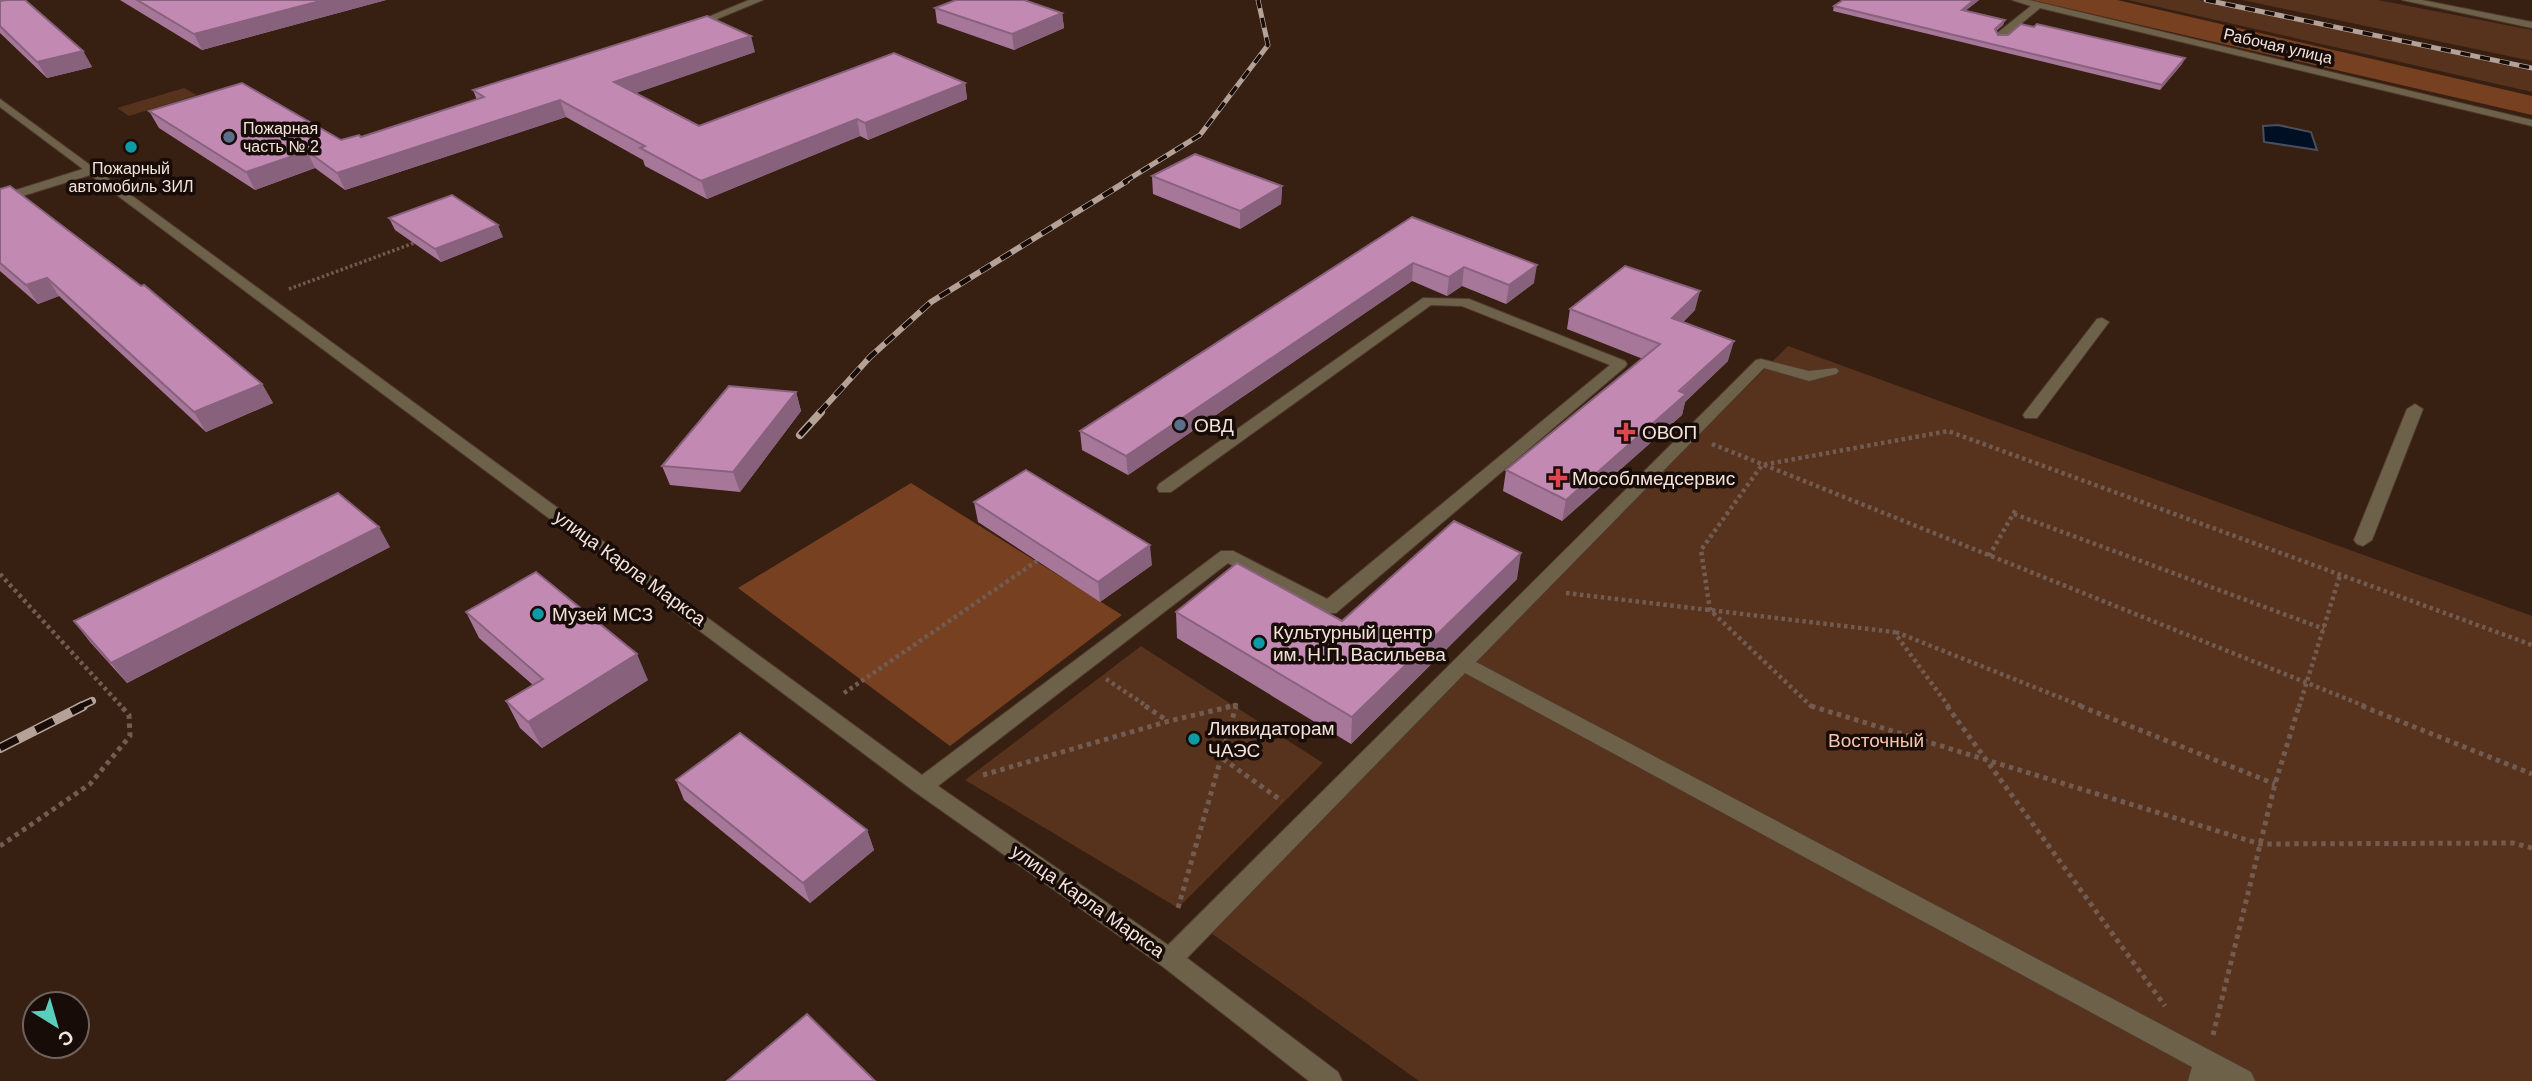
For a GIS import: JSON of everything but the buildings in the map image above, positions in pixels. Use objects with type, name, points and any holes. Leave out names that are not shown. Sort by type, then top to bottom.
[{"type":"street","points":[[673,33],[758,0]]},
{"type":"street","name":"Рабочая улица","points":[[2017,0],[2532,123]]},
{"type":"street","points":[[2407,0],[2532,25]]},
{"type":"street","points":[[2000,36],[2038,5]]},
{"type":"street","name":"улица Карла Маркса","points":[[0,102],[922,786],[1170,959],[1329,1081]]},
{"type":"street","points":[[0,199],[92,170]]},
{"type":"street","points":[[922,786],[1227,555],[1329,608],[1620,364],[1464,302],[1428,301],[1165,488]]},
{"type":"street","points":[[2031,415],[2102,322]]},
{"type":"street","points":[[1170,959],[1761,363],[1809,376],[1831,371]]},
{"type":"street","points":[[2363,540],[2415,409]]},
{"type":"street","points":[[1464,664],[2204,1072],[2242,1081]]},
{"type":"path","points":[[289,289],[414,243]]},
{"type":"path","points":[[2532,645],[1948,431],[1762,464],[1701,550],[1710,610],[1813,708],[2260,844],[2513,843],[2532,848]]},
{"type":"path","points":[[1688,435],[2532,775]]},
{"type":"path","points":[[1989,556],[2015,511],[2324,629]]},
{"type":"path","points":[[844,693],[1037,561]]},
{"type":"path","points":[[0,574],[129,715],[130,736],[90,784],[0,846]]},
{"type":"path","points":[[2204,1072],[2275,784],[2340,574]]},
{"type":"path","points":[[1537,590],[1894,632],[2275,784]]},
{"type":"path","points":[[1894,632],[2166,1007]]},
{"type":"path","points":[[1102,676],[1169,721]]},
{"type":"path","points":[[978,777],[1169,721],[1236,705],[1178,908]]},
{"type":"path","points":[[1222,759],[1282,801]]},
{"type":"green space","points":[[2128,0],[2199,0],[2532,71],[2532,92]]},
{"type":"green space","points":[[2242,0],[2378,0],[2532,30],[2532,61]]},
{"type":"green space","points":[[184,88],[197,95],[129,116],[117,108]]},
{"type":"green space","name":"Восточный","points":[[1788,346],[2532,616],[2532,1081],[1419,1081],[1204,928]]},
{"type":"green space","points":[[1141,646],[1323,763],[1178,908],[965,780]]},
{"type":"shaded area","points":[[2032,0],[2117,0],[2532,96],[2532,115]]},
{"type":"shaded area","points":[[911,483],[1122,615],[950,746],[738,588]]},
{"type":"water","points":[[2278,125],[2311,132],[2317,150],[2264,142],[2263,126]]},
{"type":"railway","points":[[1124,182],[1200,135],[1268,45],[1258,0]]},
{"type":"railway","points":[[2206,0],[2532,68]]},
{"type":"railway","points":[[819,413],[870,357],[931,302],[1127,181]]},
{"type":"railway","points":[[800,435],[821,412]]},
{"type":"railway","points":[[79,707],[92,701]]},
{"type":"railway","points":[[0,748],[83,706]]},
{"type":"place","name":"Пожарная часть № 2","points":[[229,137]]},
{"type":"place","name":"Пожарный автомобиль ЗИЛ","points":[[131,147]]},
{"type":"place","name":"ОВД","points":[[1180,425]]},
{"type":"place","name":"ОВОП","points":[[1626,432]]},
{"type":"place","name":"Мособлмедсервис","points":[[1558,478]]},
{"type":"place","name":"Музей МСЗ","points":[[538,614]]},
{"type":"place","name":"Культурный центр им. Н.П. Васильева","points":[[1259,643]]},
{"type":"place","name":"Ликвидаторам ЧАЭС","points":[[1194,739]]}]
